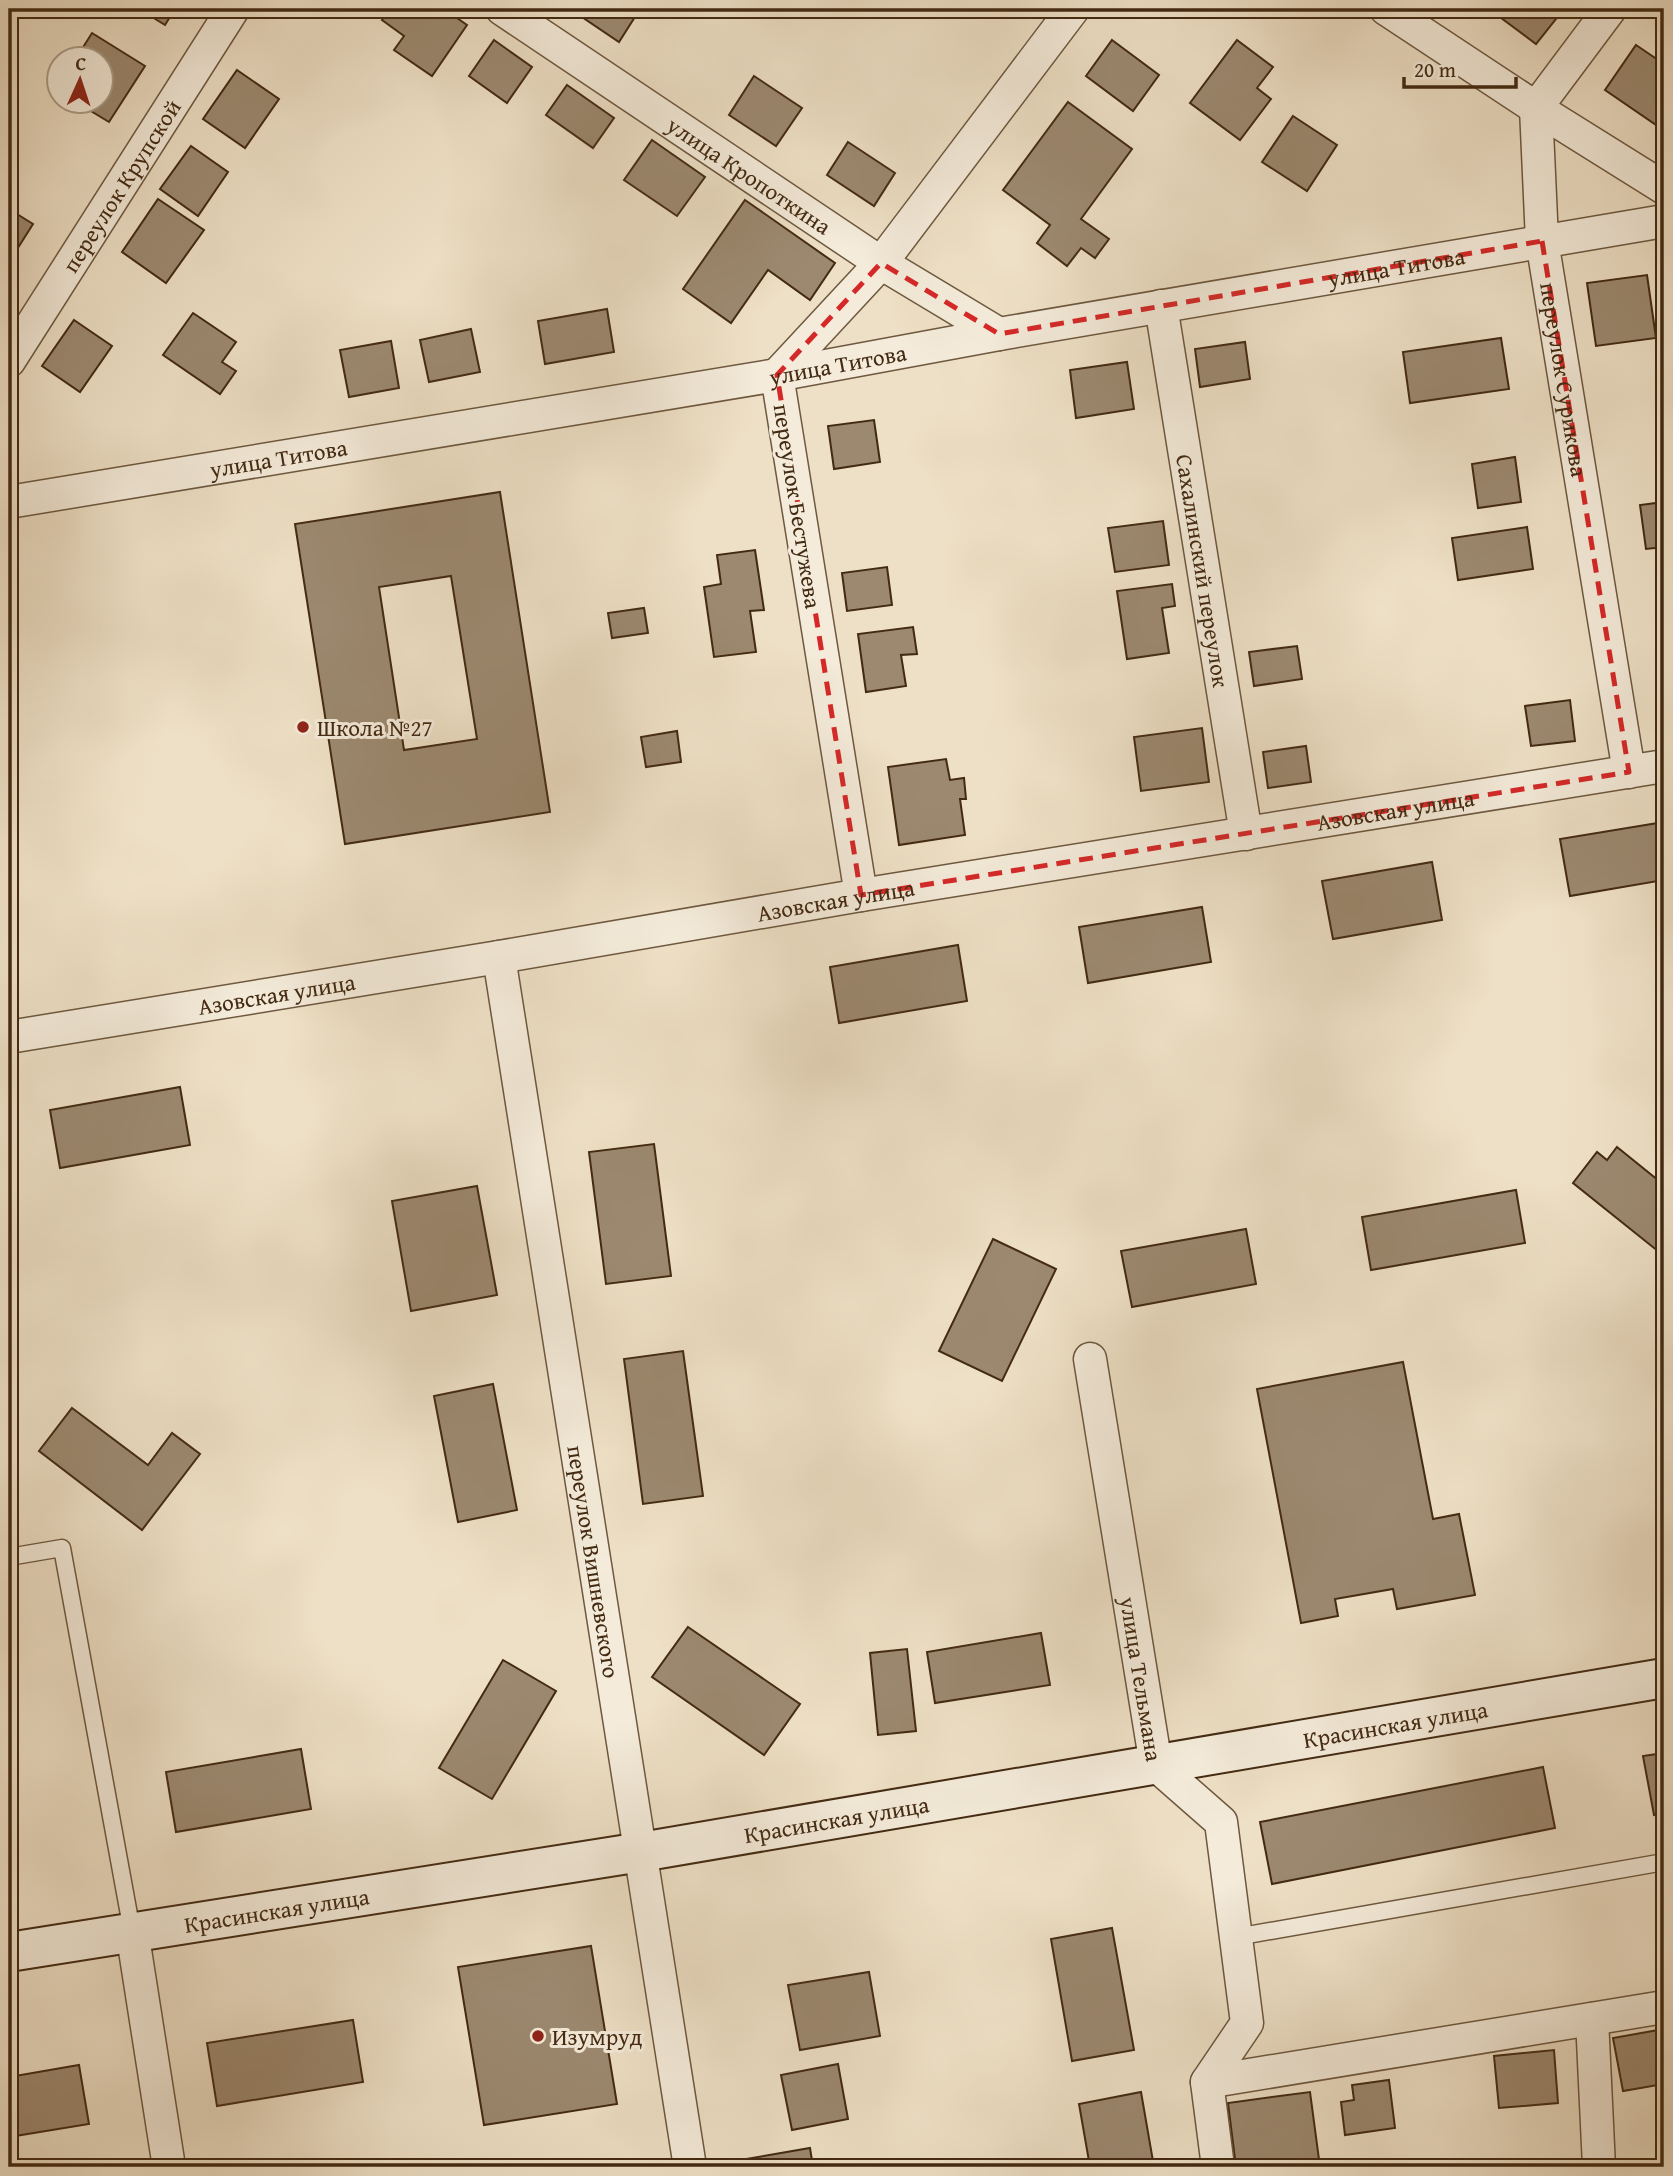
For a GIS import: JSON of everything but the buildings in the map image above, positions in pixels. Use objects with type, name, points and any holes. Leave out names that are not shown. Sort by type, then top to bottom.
[{"type":"main road","name":"Красинская улица","points":[[9,1952],[641,1852],[1664,1678]]},
{"type":"street","name":"переулок Крупской","points":[[9,361],[233,9]]},
{"type":"street","name":"улица Кропоткина","points":[[502,9],[881,263],[999,334]]},
{"type":"street","name":"переулок Бестужева","points":[[861,895],[777,375],[881,263],[1073,9]]},
{"type":"street","points":[[1386,9],[1664,188]]},
{"type":"street","points":[[1536,108],[1610,9]]},
{"type":"street","name":"переулок Сурикова","points":[[1536,108],[1542,241],[1629,772]]},
{"type":"street","name":"улица Титова","points":[[9,502],[777,375],[999,334],[1664,220]]},
{"type":"street","name":"Сахалинский переулок","points":[[1161,306],[1246,834]]},
{"type":"street","name":"Азовская улица","points":[[9,1037],[861,895],[1664,766]]},
{"type":"street","name":"переулок Вишневского","points":[[499,957],[690,2167]]},
{"type":"street","name":"улица Тельмана","points":[[1090,1359],[1156,1765],[1221,1822],[1247,2022],[1207,2082]]},
{"type":"street","points":[[132,1931],[169,2167]]},
{"type":"street","points":[[1218,2167],[1207,2082],[1664,2007]]},
{"type":"street","points":[[1592,2019],[1599,2167]]},
{"type":"lane","points":[[9,1557],[62,1548],[132,1931]]},
{"type":"lane","points":[[1236,1937],[1664,1862]]},
{"type":"highlighted area","points":[[1542,241],[1629,772],[861,895],[777,375],[881,263],[999,334]]},
{"type":"place","name":"Школа №27","points":[[303,727]]},
{"type":"place","name":"Изумруд","points":[[538,2036]]}]
